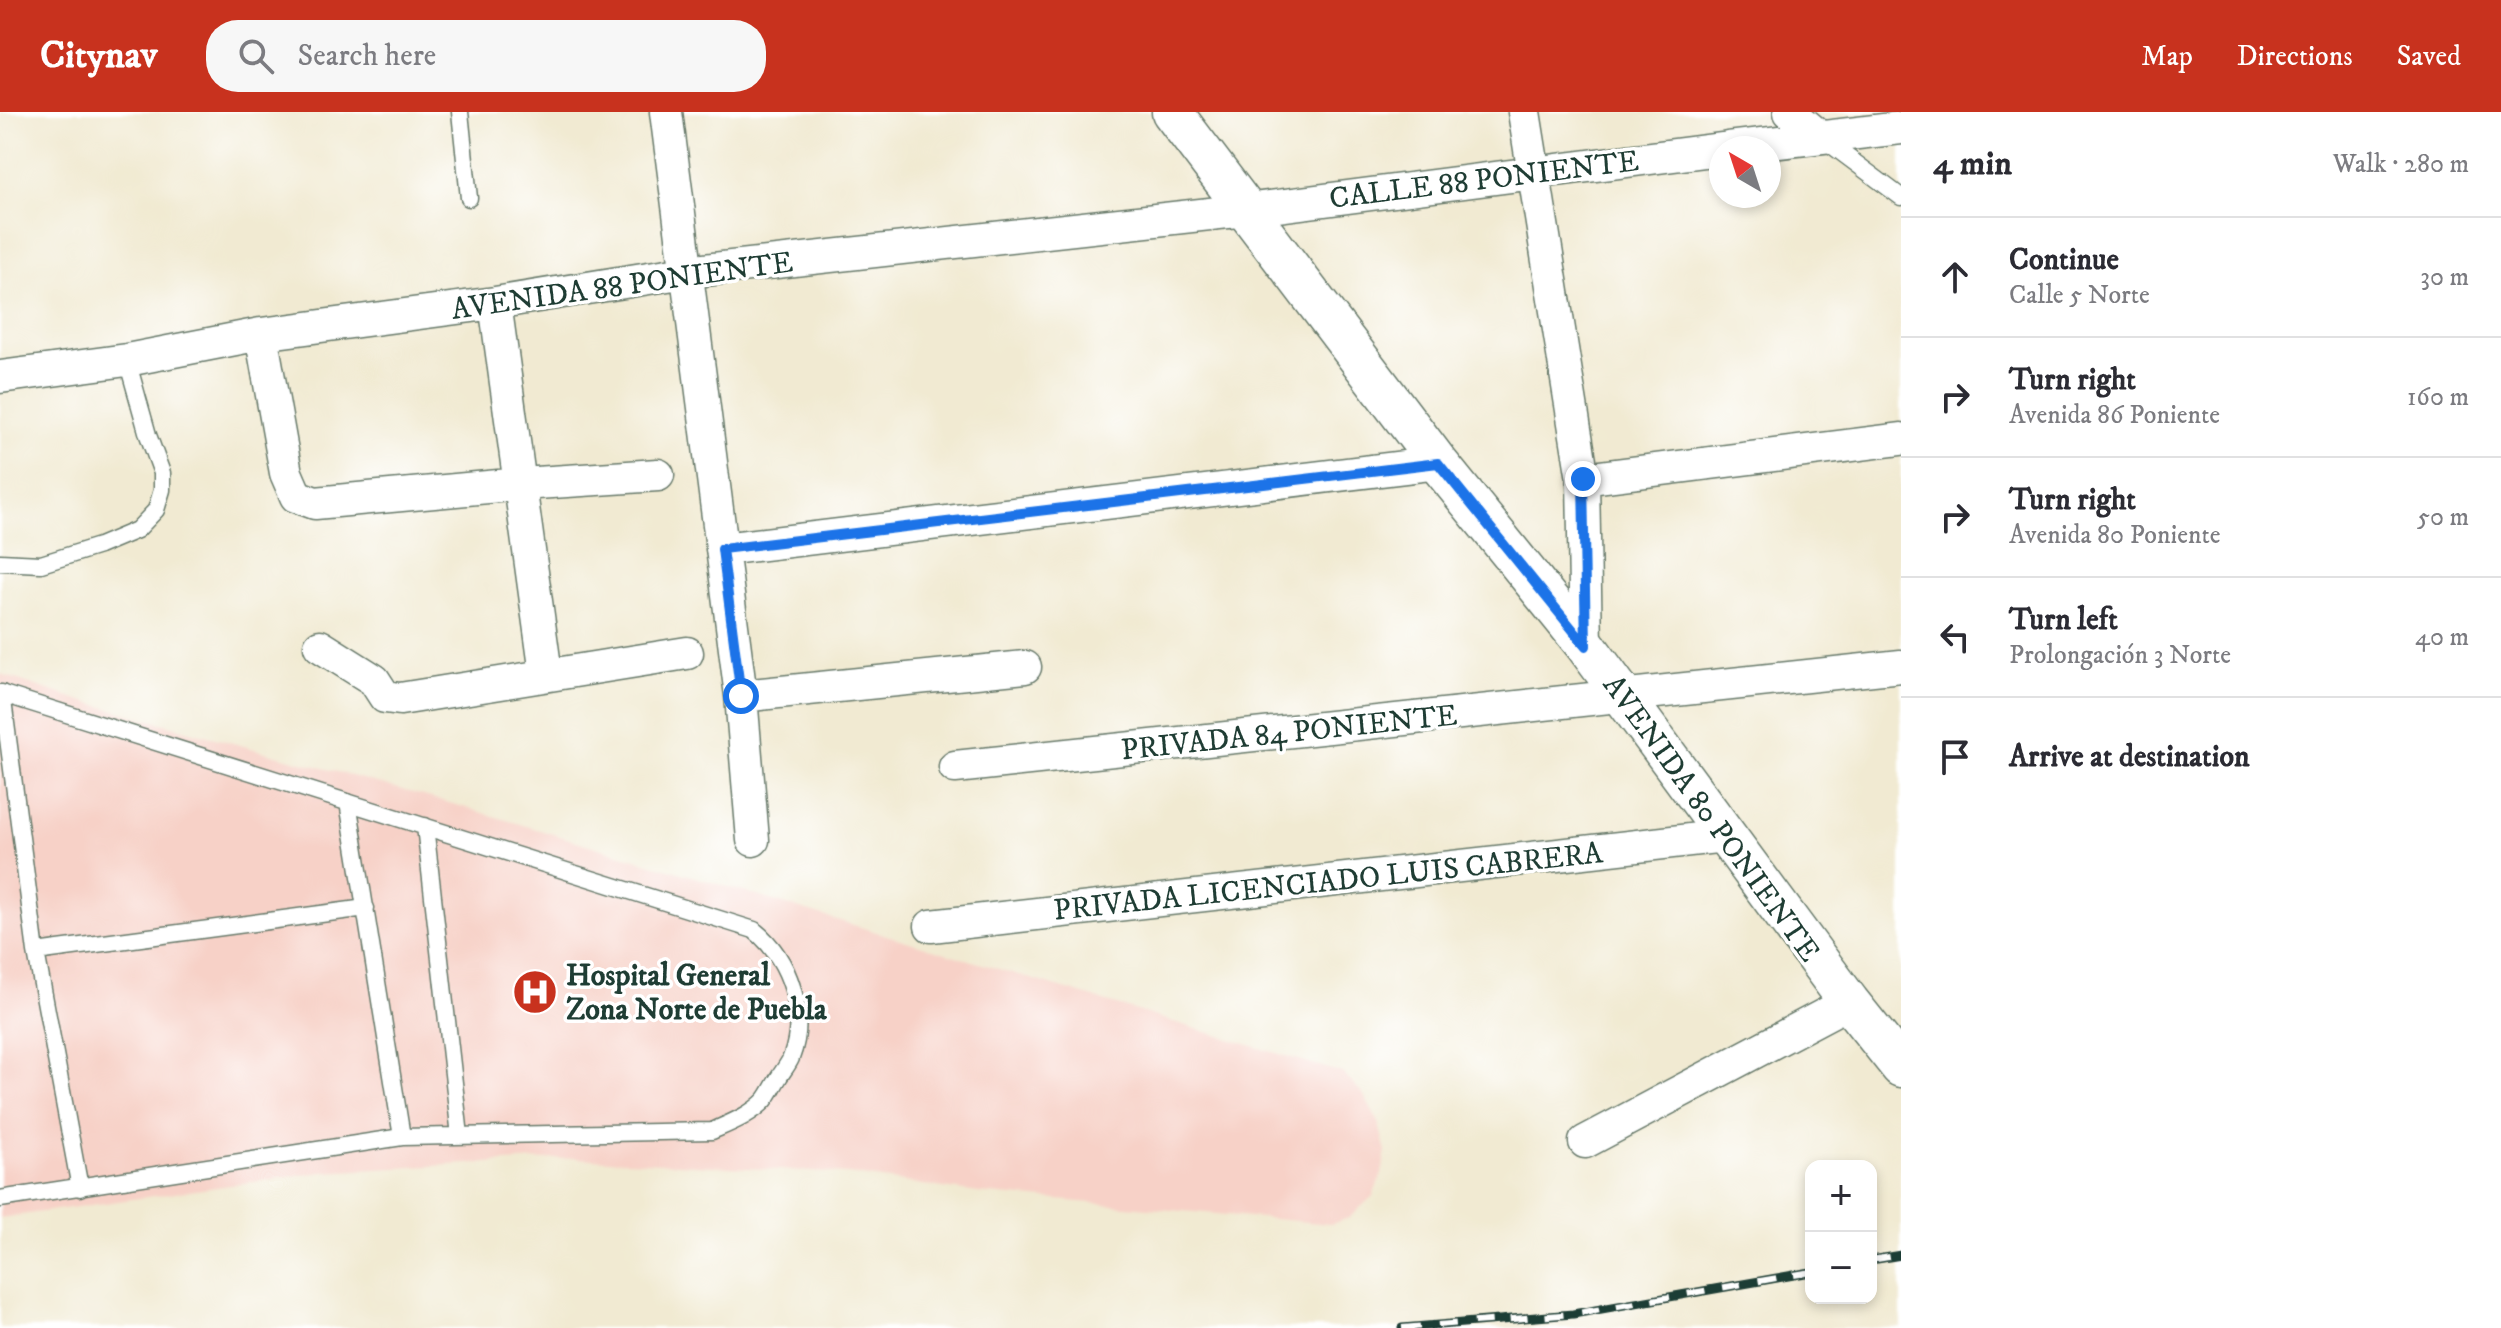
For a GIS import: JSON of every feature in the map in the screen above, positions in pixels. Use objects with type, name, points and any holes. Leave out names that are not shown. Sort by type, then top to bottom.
[{"type":"street","points":[[666,112],[741,696],[753,840]]},
{"type":"street","name":"AVENIDA 80 PONIENTE","points":[[1172,112],[1438,463],[1586,646],[1849,1002],[1901,1067]]},
{"type":"street","points":[[1524,112],[1583,479],[1586,646]]},
{"type":"street","points":[[1790,112],[1820,137]]},
{"type":"street","points":[[1781,142],[1901,128]]},
{"type":"street","name":"CALLE 88 PONIENTE","points":[[1246,210],[1709,150]]},
{"type":"street","name":"AVENIDA 88 PONIENTE","points":[[0,377],[127,360],[261,334],[495,303],[686,272],[1246,210]]},
{"type":"street","points":[[495,303],[546,674]]},
{"type":"street","points":[[261,334],[286,473],[296,496],[315,503],[658,475]]},
{"type":"street","points":[[1583,479],[1901,439]]},
{"type":"street","points":[[722,549],[1438,463]]},
{"type":"street","points":[[320,646],[374,680],[385,697],[400,699],[687,653]]},
{"type":"street","name":"PRIVADA 84 PONIENTE","points":[[955,767],[1901,666]]},
{"type":"street","points":[[741,696],[1025,667]]},
{"type":"street","name":"PRIVADA LICENCIADO LUIS CABRERA","points":[[931,926],[1725,836]]},
{"type":"street","points":[[1585,1142],[1849,1002]]},
{"type":"lane","points":[[460,112],[469,198]]},
{"type":"lane","points":[[1820,137],[1901,197]]},
{"type":"lane","points":[[0,562],[41,564],[99,546],[137,530],[156,510],[162,490],[162,473],[127,360]]},
{"type":"lane","points":[[0,1199],[80,1188],[402,1137],[712,1131],[740,1119],[765,1100],[772,1089],[791,1058],[796,1029],[795,996],[782,960],[771,943],[754,930],[1,693],[36,952],[80,1188]]},
{"type":"lane","points":[[348,802],[402,1137]]},
{"type":"lane","points":[[425,826],[460,1136]]},
{"type":"lane","points":[[36,952],[366,908]]},
{"type":"shaded area","name":"Hospital General Zona Norte de Puebla","points":[[0,674],[82,701],[460,806],[1342,1073],[1363,1094],[1378,1121],[1386,1151],[1382,1174],[1373,1196],[1349,1218],[1331,1224],[978,1193],[848,1174],[575,1158],[322,1172],[0,1218]]},
{"type":"railway","points":[[1877,1259],[1901,1255]]},
{"type":"railway","points":[[1402,1328],[1573,1314],[1805,1273]]},
{"type":"place","name":"Hospital General Zona Norte de Puebla","points":[[535,992]]},
{"type":"route","points":[[741,696],[722,549],[1438,463],[1586,646],[1583,479]]}]
